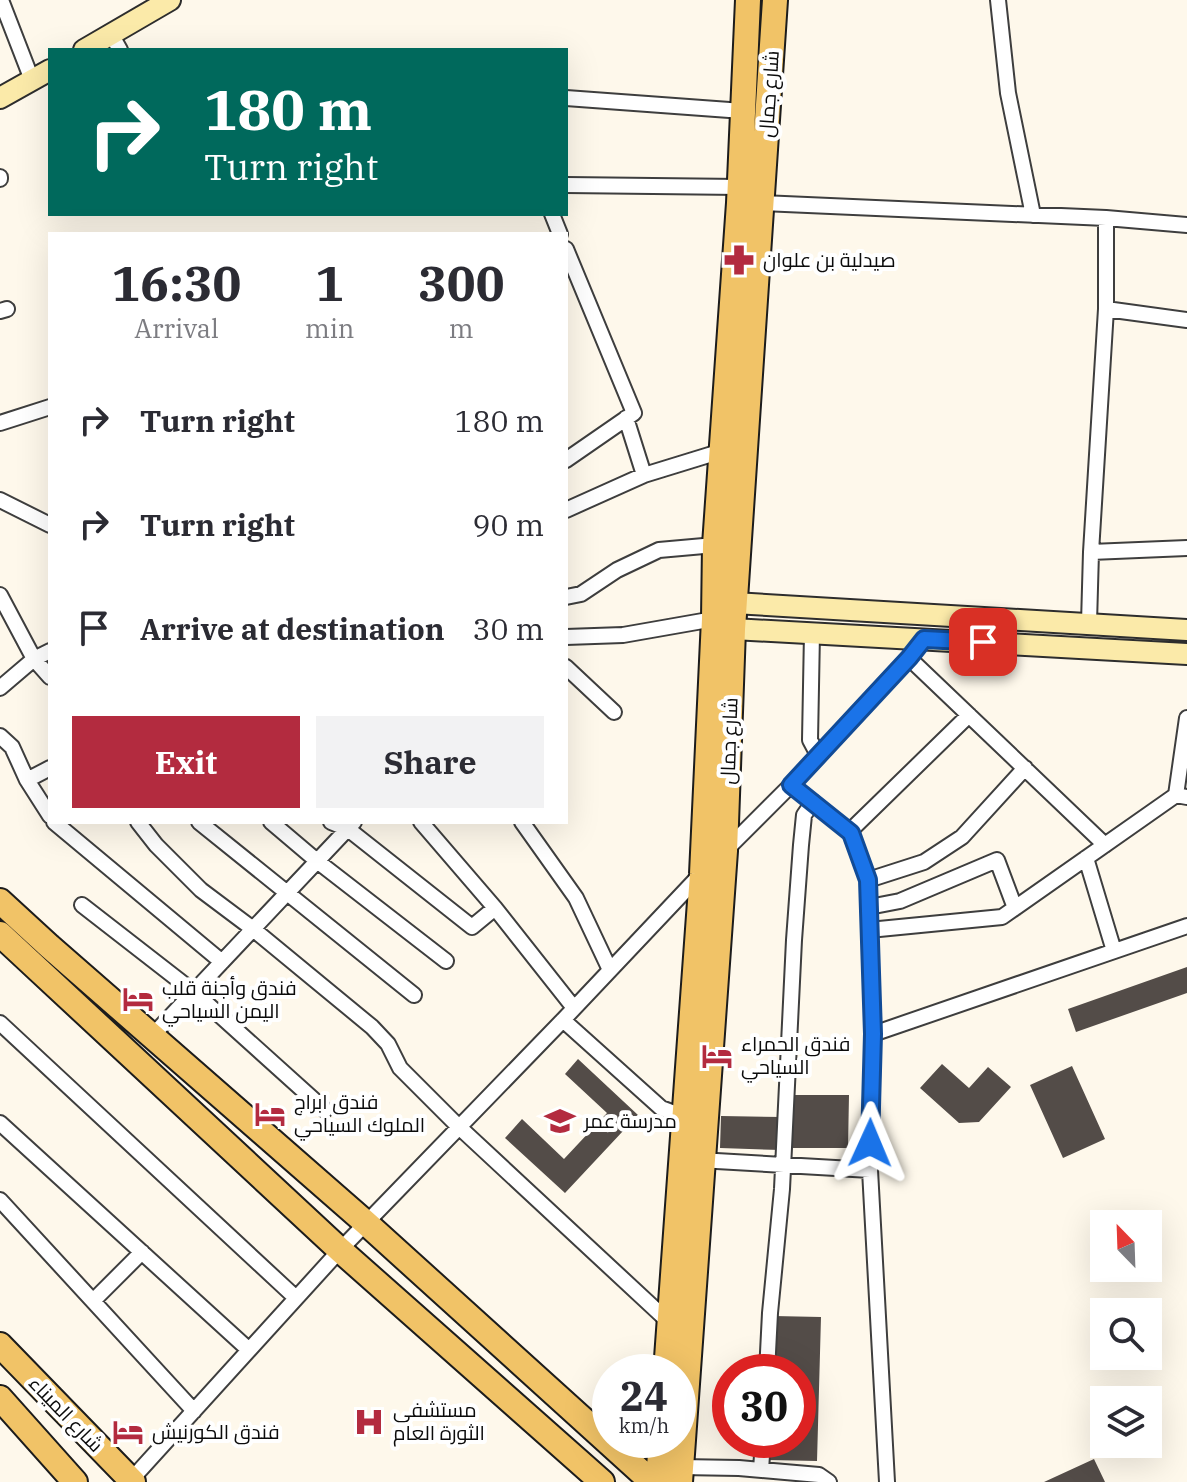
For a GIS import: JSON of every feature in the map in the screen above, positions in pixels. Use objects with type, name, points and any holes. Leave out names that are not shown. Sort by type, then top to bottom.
[{"type":"main road","name":"شارع جمال","points":[[681,1474],[693,1160],[685,1117],[724,624],[734,603],[747,198],[743,111],[748,0]]},
{"type":"main road","name":"شارع جمال","points":[[667,1354],[693,1160],[725,851],[724,624],[715,545],[747,198],[775,0]]},
{"type":"main road","points":[[0,901],[655,1482]]},
{"type":"main road","points":[[0,934],[340,1250],[602,1482]]},
{"type":"main road","name":"شارع الميناء","points":[[0,1345],[132,1481]]},
{"type":"main road","points":[[0,1398],[75,1482]]},
{"type":"main road","points":[[24,1425],[49,1398]]},
{"type":"main road","points":[[655,1482],[658,1458]]},
{"type":"street","points":[[92,48],[115,42],[170,0]]},
{"type":"street","points":[[998,0],[1008,93],[1033,215]]},
{"type":"street","points":[[0,98],[41,75],[3,10]]},
{"type":"street","points":[[568,98],[743,111]]},
{"type":"street","points":[[568,185],[1187,225]]},
{"type":"street","points":[[1089,623],[1106,309],[1106,218]]},
{"type":"street","points":[[568,254],[634,413],[568,459]]},
{"type":"street","points":[[1106,309],[1187,320]]},
{"type":"street","points":[[0,423],[48,408]]},
{"type":"street","points":[[626,418],[644,475]]},
{"type":"street","points":[[568,509],[644,475],[722,451]]},
{"type":"street","points":[[0,500],[48,524]]},
{"type":"street","points":[[568,597],[581,594],[617,570],[659,550],[715,545]]},
{"type":"street","points":[[1091,552],[1187,548]]},
{"type":"street","points":[[0,595],[34,659],[48,675]]},
{"type":"street","points":[[734,603],[1187,630]]},
{"type":"street","points":[[568,637],[623,635],[724,624],[812,633],[1187,654]]},
{"type":"street","points":[[812,633],[810,740],[818,755]]},
{"type":"street","points":[[132,1481],[340,1250],[791,785],[924,639]]},
{"type":"street","points":[[0,688],[34,659],[48,652]]},
{"type":"street","points":[[909,658],[1105,845]]},
{"type":"street","points":[[568,669],[614,712]]},
{"type":"street","points":[[849,832],[969,715]]},
{"type":"street","points":[[869,930],[1002,917],[1182,796],[1187,718]]},
{"type":"street","points":[[0,736],[12,747],[27,780],[48,813]]},
{"type":"street","points":[[868,880],[924,862],[962,837],[1025,768]]},
{"type":"street","points":[[27,780],[48,769]]},
{"type":"street","points":[[791,785],[849,832],[868,880],[873,1034],[870,1170],[887,1482]]},
{"type":"street","points":[[768,1354],[784,1165],[801,845],[804,815],[813,802]]},
{"type":"street","points":[[56,824],[222,962]]},
{"type":"street","points":[[140,824],[201,890],[372,1027],[388,1044],[400,1068],[458,1126],[670,1323]]},
{"type":"street","points":[[201,824],[414,995]]},
{"type":"street","points":[[273,824],[446,961]]},
{"type":"street","points":[[423,824],[495,908],[574,1008]]},
{"type":"street","points":[[523,824],[576,898],[610,970]]},
{"type":"street","points":[[152,1036],[351,826],[472,927],[495,908]]},
{"type":"street","points":[[1086,858],[1114,951]]},
{"type":"street","points":[[869,907],[900,901],[997,860],[1015,908]]},
{"type":"street","points":[[82,905],[194,992],[325,1110]]},
{"type":"street","points":[[873,1034],[1187,926]]},
{"type":"street","points":[[563,1020],[661,1108],[685,1117]]},
{"type":"street","points":[[0,1023],[296,1298]]},
{"type":"street","points":[[0,1123],[249,1350]]},
{"type":"street","points":[[693,1160],[870,1170]]},
{"type":"street","points":[[0,1200],[194,1411]]},
{"type":"street","points":[[93,1301],[142,1252]]},
{"type":"street","points":[[761,1470],[762,1458]]},
{"type":"street","points":[[681,1474],[741,1475],[761,1470],[819,1475],[829,1482]]},
{"type":"building","points":[[1187,967],[1187,993],[1076,1032],[1068,1009]]},
{"type":"building","points":[[578,1059],[638,1115],[565,1193],[505,1138],[522,1119],[564,1159],[607,1113],[565,1074]]},
{"type":"building","points":[[942,1064],[969,1088],[988,1067],[1011,1087],[979,1122],[959,1123],[920,1088]]},
{"type":"building","points":[[1072,1066],[1105,1139],[1063,1158],[1030,1085]]},
{"type":"building","points":[[790,1095],[849,1095],[848,1148],[789,1148]]},
{"type":"building","points":[[721,1116],[782,1117],[781,1150],[720,1148]]},
{"type":"building","points":[[774,1316],[821,1317],[817,1461],[769,1460],[816,1458],[816,1354],[773,1354]]},
{"type":"building","points":[[1094,1459],[1105,1482],[1044,1482]]},
{"type":"place","name":"صيدلية بن علوان","points":[[739,260]]},
{"type":"place","name":"فندق وأجنة قلب اليمن السياحي","points":[[138,999]]},
{"type":"place","name":"فندق الحمراء السياحي","points":[[717,1056]]},
{"type":"place","name":"فندق ابراج الملوك السياحي","points":[[270,1114]]},
{"type":"place","name":"مدرسة عمر","points":[[560,1121]]},
{"type":"place","name":"مستشفى الثورة العام","points":[[369,1422]]},
{"type":"place","name":"فندق الكورنيش","points":[[128,1432]]},
{"type":"route","points":[[870,1143],[873,1034],[868,880],[851,833],[791,785],[924,639],[983,642]]}]
